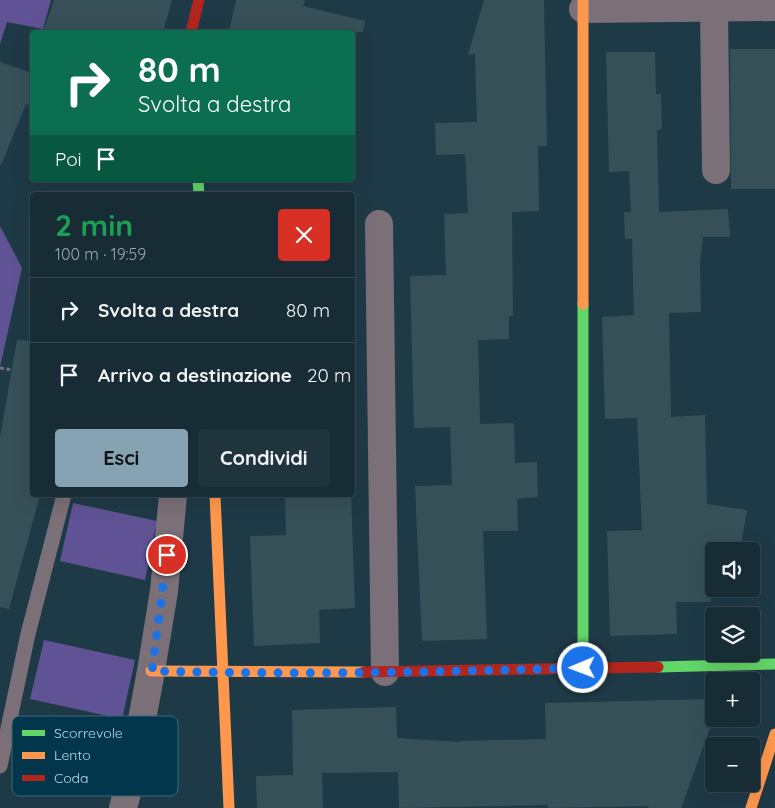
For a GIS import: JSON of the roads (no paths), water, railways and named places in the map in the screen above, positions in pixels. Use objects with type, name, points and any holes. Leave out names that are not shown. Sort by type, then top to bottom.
[{"type":"street","points":[[192,30],[199,0]]},
{"type":"street","points":[[583,668],[583,4],[714,8],[775,7]]},
{"type":"street","points":[[714,8],[716,170]]},
{"type":"street","points":[[379,224],[384,672]]},
{"type":"street","points":[[143,716],[164,591],[173,497]]},
{"type":"street","points":[[215,497],[229,808]]},
{"type":"street","points":[[152,671],[223,673],[384,672],[775,664]]},
{"type":"street","points":[[751,808],[775,734]]},
{"type":"lane","points":[[0,766],[28,634],[63,497]]}]
